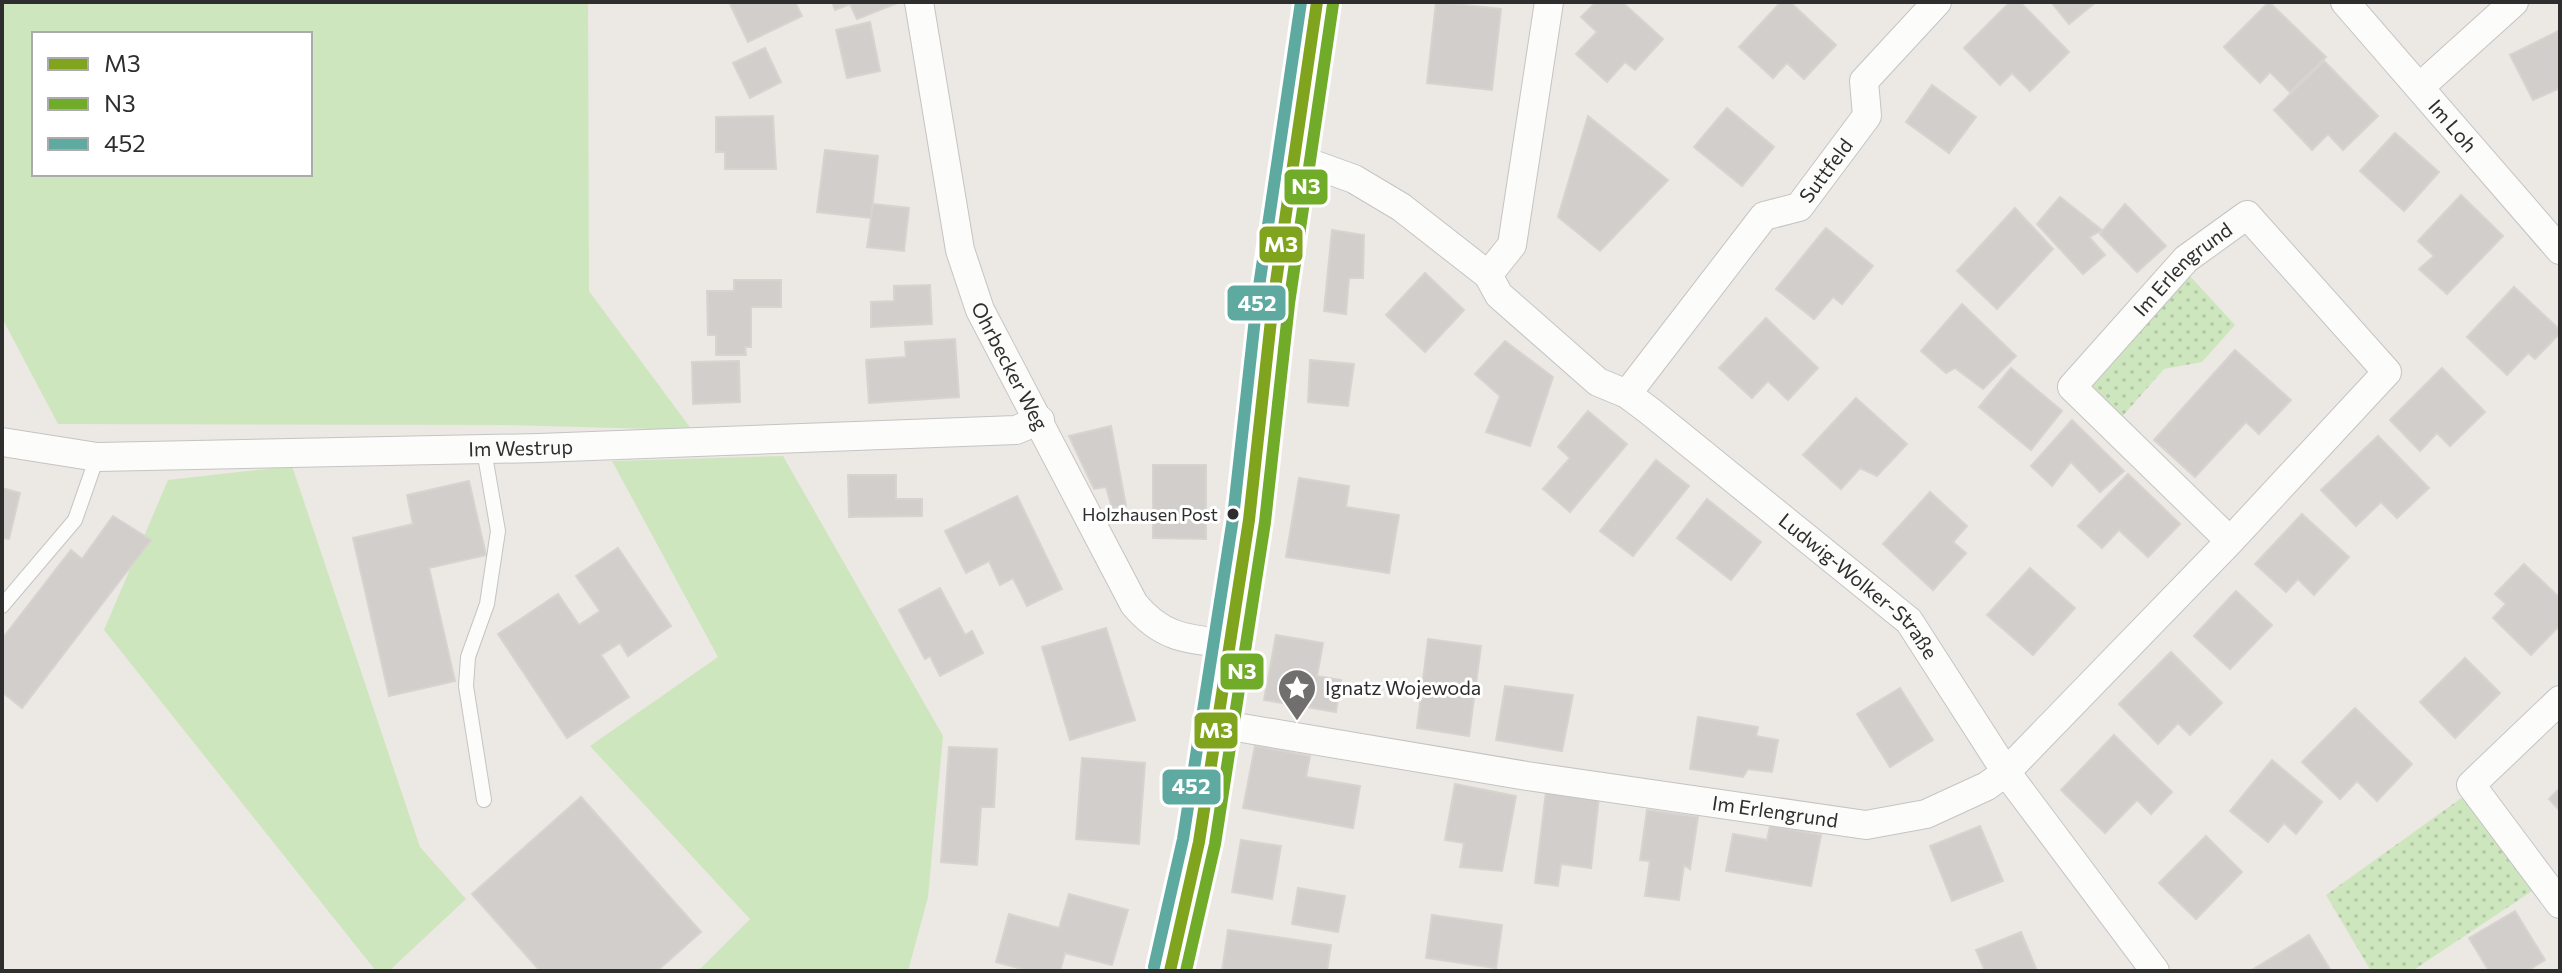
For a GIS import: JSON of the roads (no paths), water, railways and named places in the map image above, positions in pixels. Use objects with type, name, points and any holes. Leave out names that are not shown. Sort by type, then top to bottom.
[{"type":"street","name":"Ohrbecker Weg","points":[[919,2],[960,250],[980,310],[1134,604],[1148,621],[1172,636],[1230,644]]},
{"type":"street","points":[[1170,971],[1199,842],[1255,485],[1273,302],[1317,2]]},
{"type":"street","points":[[1488,275],[1512,245],[1549,2]]},
{"type":"street","name":"Suttfeld","points":[[1627,394],[1764,216],[1799,207],[1867,116],[1864,81],[1937,2]]},
{"type":"street","name":"Im Loh","points":[[2345,2],[2421,86],[2560,250]]},
{"type":"street","points":[[2421,86],[2514,2]]},
{"type":"street","name":"Ludwig-Wolker-Straße","points":[[1295,163],[1318,166],[1354,179],[1401,207],[1488,275],[1499,295],[1598,382],[1627,394],[1909,621],[2006,772],[2155,971]]},
{"type":"street","name":"Im Erlengrund","points":[[1218,724],[1527,776],[1866,825],[1926,814],[1987,786],[2006,772],[2230,541],[2387,372],[2247,215],[2186,259],[2072,387],[2230,541]]},
{"type":"street","name":"Im Westrup","points":[[2,442],[97,457],[484,450],[1016,430],[1040,420]]},
{"type":"street","points":[[2560,700],[2471,785],[2560,904]]},
{"type":"lane","points":[[484,450],[498,531],[487,604],[468,657],[466,686],[484,800]]},
{"type":"lane","points":[[2,606],[75,520],[97,457]]},
{"type":"place","name":"Holzhausen Post","points":[[1233,514]]},
{"type":"place","name":"Ignatz Wojewoda","points":[[1297,722]]}]
